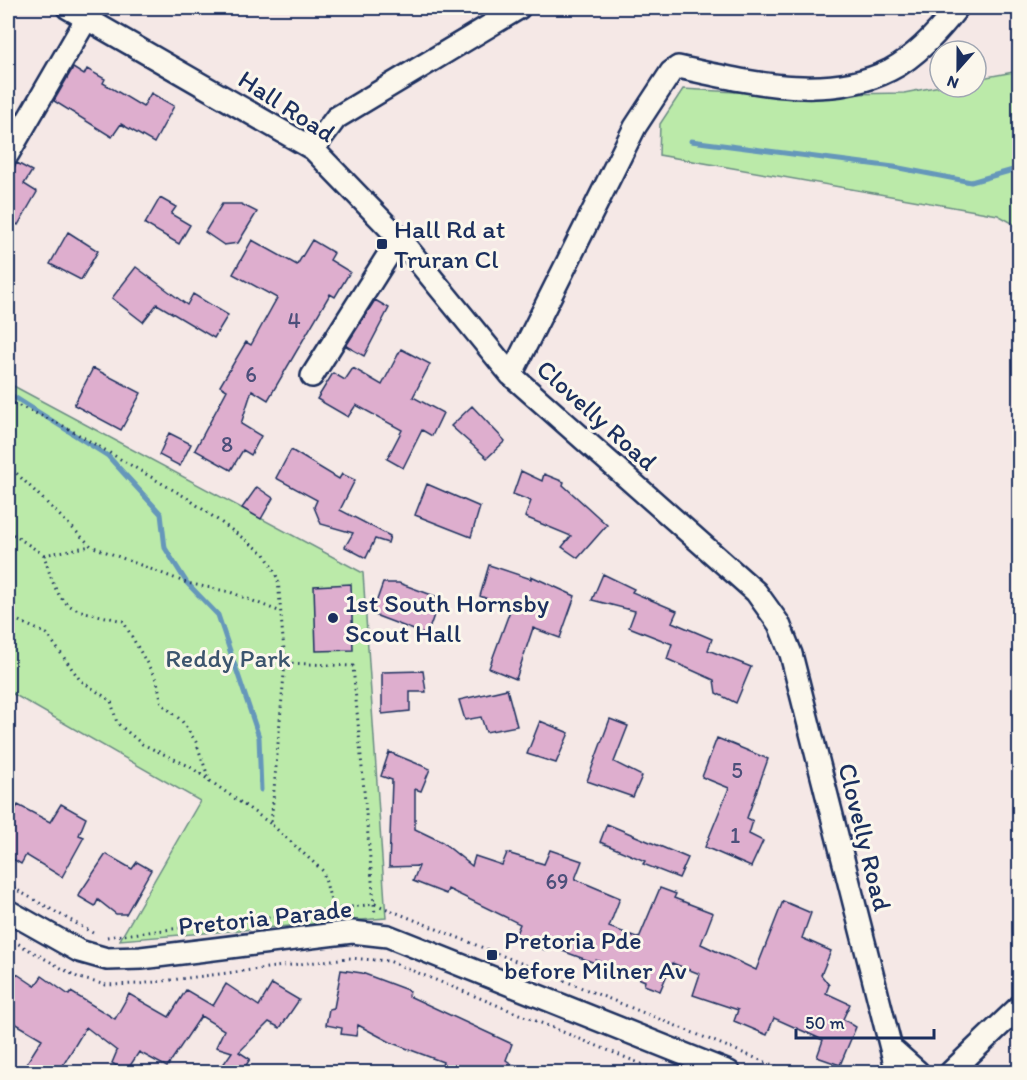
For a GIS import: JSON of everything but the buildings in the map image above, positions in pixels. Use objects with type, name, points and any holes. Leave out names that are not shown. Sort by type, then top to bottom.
[{"type":"street","points":[[313,149],[336,118],[519,8]]},
{"type":"street","name":"Clovelly Road","points":[[897,1072],[793,665],[779,624],[756,592],[511,375],[635,127],[671,72],[678,67],[789,87],[862,80],[891,69],[920,48],[934,36],[957,8]]},
{"type":"street","points":[[8,154],[77,13]]},
{"type":"street","name":"Hall Road","points":[[77,13],[313,149],[399,238],[511,375]]},
{"type":"street","points":[[312,376],[399,238]]},
{"type":"street","name":"Pretoria Parade","points":[[8,911],[79,951],[107,959],[141,958],[352,932],[388,936],[729,1072]]},
{"type":"street","points":[[951,1072],[1020,1005]]},
{"type":"street","points":[[891,1048],[918,1072]]},
{"type":"path","points":[[8,401],[62,425],[187,498],[265,554],[278,579],[285,663],[271,824]]},
{"type":"path","points":[[8,465],[91,546],[187,583],[230,592],[280,612]]},
{"type":"path","points":[[8,531],[44,555],[54,590],[69,608],[123,621],[157,681],[162,704],[182,721],[196,742],[210,782]]},
{"type":"path","points":[[44,555],[91,546]]},
{"type":"path","points":[[8,616],[46,634],[80,680],[111,701],[117,723],[142,744],[189,766],[271,824],[323,871],[333,909]]},
{"type":"path","points":[[285,663],[353,666],[378,934]]},
{"type":"path","name":"Pretoria Parade","points":[[8,938],[79,978],[105,985],[139,984],[348,958],[389,961],[661,1072]]},
{"type":"green space","points":[[1019,71],[1019,227],[998,215],[659,155],[660,124],[683,89],[787,95],[904,93],[928,88],[928,99],[988,99],[988,77]]},
{"type":"green space","name":"Reddy Park","points":[[8,383],[363,573],[386,918],[120,940],[200,801],[8,691]]},
{"type":"waterway","points":[[691,141],[894,167],[971,182],[1020,168]]},
{"type":"waterway","points":[[8,393],[108,456],[161,514],[165,548],[187,583],[218,615],[259,737],[261,790]]},
{"type":"place","name":"Hall Rd at Truran Cl","points":[[382,244]]},
{"type":"place","name":"1st South Hornsby Scout Hall","points":[[333,618]]},
{"type":"place","name":"Pretoria Pde before Milner Av","points":[[492,955]]}]
